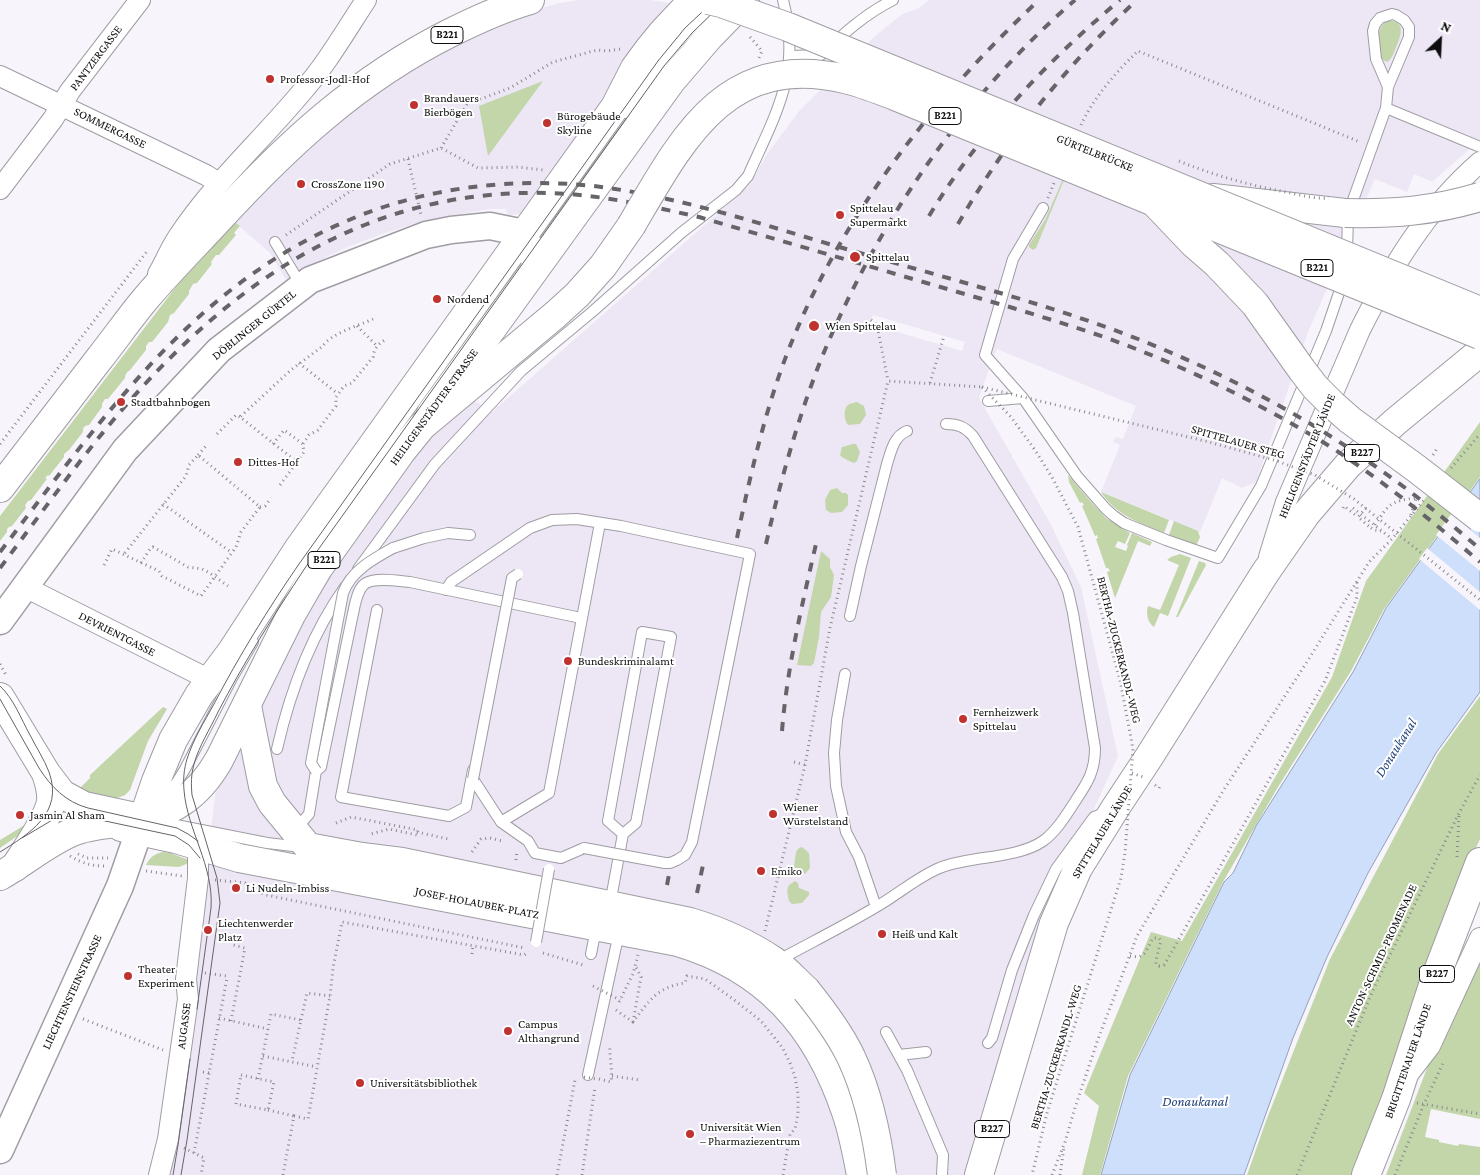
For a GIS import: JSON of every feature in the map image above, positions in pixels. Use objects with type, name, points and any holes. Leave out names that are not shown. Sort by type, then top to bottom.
[{"type":"main road","name":"B221","points":[[0,488],[147,297],[276,159],[320,119],[370,81],[431,43],[495,12],[530,0]]},
{"type":"main road","name":"HEILIGENSTÄDTER STRASSE","points":[[8,872],[73,832],[107,824],[141,825],[185,800],[200,788],[216,765],[292,614],[315,574],[401,452],[422,426],[531,247],[564,178],[615,107],[635,68],[662,33],[693,0]]},
{"type":"main road","name":"GÜRTELBRÜCKE","points":[[708,0],[744,11],[796,31],[1480,311]]},
{"type":"main road","name":"HEILIGENSTÄDTER STRASSE","points":[[141,825],[173,740],[190,709],[232,651],[299,548],[464,320],[531,247],[563,232],[672,80],[708,37],[745,0]]},
{"type":"main road","name":"GÜRTELBRÜCKE","points":[[422,426],[555,316],[604,266],[689,133],[717,104],[744,87],[762,80],[801,74],[844,79],[895,96],[1480,335]]},
{"type":"main road","points":[[1201,196],[1345,213],[1380,214],[1418,211],[1480,197]]},
{"type":"main road","points":[[1154,202],[1249,297],[1315,387],[1333,405],[1350,420],[1480,518]]},
{"type":"main road","name":"HEILIGENSTÄDTER LÄNDE","points":[[1265,573],[1306,514],[1348,465],[1394,422],[1480,352]]},
{"type":"main road","name":"SPITTELAUER LÄNDE","points":[[979,1175],[1054,923],[1078,868],[1265,573]]},
{"type":"main road","points":[[0,697],[46,773],[62,794],[77,803],[176,838],[198,837],[227,868]]},
{"type":"main road","points":[[246,706],[263,786],[301,850]]},
{"type":"main road","points":[[8,872],[40,827],[48,810],[51,802],[51,793],[46,773]]},
{"type":"main road","name":"JOSEF-HOLAUBEK-PLATZ","points":[[227,868],[301,850],[407,889],[608,916],[651,935]]},
{"type":"main road","name":"BRIGITTENAUER LÄNDE","points":[[1366,1175],[1399,1091],[1435,979],[1480,862]]},
{"type":"main road","points":[[651,935],[690,922],[714,929],[776,962],[806,990],[824,1012],[851,1058],[862,1084],[882,1175]]},
{"type":"main road","points":[[651,935],[696,948],[729,962],[765,986],[797,1018],[810,1036],[838,1090],[853,1137],[861,1175]]},
{"type":"street","name":"PANTZERGASSE","points":[[0,189],[54,119],[70,91],[140,0]]},
{"type":"street","points":[[147,297],[176,239],[219,183],[303,91],[321,68],[366,0]]},
{"type":"street","name":"SOMMERGASSE","points":[[0,76],[219,183]]},
{"type":"street","name":"HEILIGENSTÄDTER LÄNDE","points":[[1265,573],[1286,502],[1360,330],[1372,307],[1395,265],[1420,228],[1451,191],[1480,162]]},
{"type":"street","name":"DÖBLINGER GÜRTEL","points":[[0,621],[125,450],[220,350],[310,280],[426,235],[451,230],[490,226],[531,247]]},
{"type":"street","name":"DEVRIENTGASSE","points":[[25,587],[210,680]]},
{"type":"street","name":"LIECHTENSTEINSTRASSE","points":[[0,1150],[120,886],[141,825]]},
{"type":"street","name":"AUGASSE","points":[[159,1175],[168,1139],[188,999],[186,979],[198,878],[198,837]]},
{"type":"street","points":[[1399,1091],[1430,1046],[1480,938]]},
{"type":"lane","points":[[622,118],[668,54],[720,0]]},
{"type":"lane","points":[[277,750],[284,718],[296,682],[314,639],[333,604],[435,464],[521,371],[592,312],[681,232],[736,190],[748,176],[780,105],[787,78],[790,56],[783,0]]},
{"type":"lane","points":[[790,56],[820,56],[851,27],[871,12],[893,0]]},
{"type":"lane","points":[[1043,208],[1013,259],[985,355],[1023,398],[1077,476],[1106,510],[1124,523],[1218,558],[1261,486],[1326,331],[1342,286],[1345,270],[1348,214],[1386,108],[1388,87],[1409,37],[1404,20],[1392,14],[1380,18],[1375,24],[1373,31],[1376,59],[1388,87]]},
{"type":"lane","points":[[1386,108],[1480,147]]},
{"type":"lane","points":[[275,242],[302,286]]},
{"type":"lane","points":[[988,401],[1023,398]]},
{"type":"lane","points":[[776,962],[876,907],[937,869],[952,863],[992,857],[1029,848],[1043,841],[1072,806],[1091,776],[1095,761],[1095,748],[1068,591],[1051,560],[973,436],[959,425],[946,424]]},
{"type":"lane","points":[[850,616],[887,464],[898,437],[907,431]]},
{"type":"lane","points":[[446,590],[451,582],[530,528],[552,520],[577,519],[750,554],[692,842],[685,855],[677,860],[665,863],[584,848],[561,858],[535,853],[528,841],[501,822],[473,779],[512,578],[518,574]]},
{"type":"lane","points":[[501,822],[549,793],[600,523]]},
{"type":"lane","points":[[316,772],[311,763],[343,593],[347,583],[357,571],[393,548],[448,533],[470,535]]},
{"type":"lane","points":[[198,837],[267,843],[301,850],[316,772],[321,767],[355,604],[359,591],[367,583],[388,579],[582,618]]},
{"type":"lane","points":[[377,610],[341,797],[449,816],[466,807],[504,602]]},
{"type":"lane","points":[[141,825],[177,782],[185,769],[227,687],[261,630]]},
{"type":"lane","points":[[591,954],[594,940],[608,916],[623,834],[636,823],[672,637],[642,632],[608,821],[623,834]]},
{"type":"lane","points":[[844,674],[834,753],[836,786],[846,832],[859,857],[876,907]]},
{"type":"lane","points":[[988,1043],[992,1038],[1012,970],[1034,915],[1056,869],[1094,817],[1116,807]]},
{"type":"lane","points":[[598,813],[609,815]]},
{"type":"lane","points":[[535,946],[551,856]]},
{"type":"lane","points":[[589,1077],[617,942],[608,916]]},
{"type":"lane","points":[[886,1032],[907,1070],[942,1155],[942,1175]]},
{"type":"lane","points":[[899,1055],[926,1052]]},
{"type":"path","points":[[747,34],[762,51],[759,60]]},
{"type":"path","points":[[296,228],[390,164],[441,148],[467,104],[510,88],[553,62],[597,50],[607,51],[628,47]]},
{"type":"path","points":[[1080,127],[1088,109],[1126,62],[1138,51],[1372,147]]},
{"type":"path","points":[[441,148],[478,168],[518,167],[551,171],[564,178]]},
{"type":"path","points":[[408,158],[426,235]]},
{"type":"path","points":[[1043,208],[1055,181]]},
{"type":"path","points":[[0,444],[149,249]]},
{"type":"path","points":[[240,418],[299,363],[326,342],[373,319]]},
{"type":"path","points":[[871,320],[877,325],[888,381]]},
{"type":"path","points":[[357,326],[378,346]]},
{"type":"path","points":[[930,383],[944,336]]},
{"type":"path","points":[[280,485],[304,452],[303,444],[309,435],[318,430],[336,406],[338,394],[344,386],[352,383],[373,357],[380,342],[387,339]]},
{"type":"path","points":[[299,363],[338,394]]},
{"type":"path","name":"SPITTELAUER STEG","points":[[982,387],[1200,440],[1274,460],[1314,475],[1366,508],[1480,600]]},
{"type":"path","name":"BERTHA-ZUCKERKANDL-WEG","points":[[982,387],[1011,417],[1035,450],[1053,478],[1078,527],[1120,680],[1133,749],[1124,853],[1118,889],[1047,1113],[1032,1175]]},
{"type":"path","points":[[217,434],[236,415],[302,466]]},
{"type":"path","points":[[273,444],[284,430],[303,444]]},
{"type":"path","points":[[1446,473],[1480,434]]},
{"type":"path","points":[[124,554],[186,476],[189,466],[207,445]]},
{"type":"path","points":[[198,455],[260,506]]},
{"type":"path","points":[[1060,1175],[1065,1142],[1074,1108],[1096,1042],[1137,936],[1223,790],[1305,665],[1369,562],[1392,539],[1428,495]]},
{"type":"path","points":[[104,565],[112,549],[159,571],[162,576],[201,596],[236,547],[241,532],[260,506],[265,506],[271,498]]},
{"type":"path","points":[[1375,525],[1389,505],[1402,500],[1416,498]]},
{"type":"path","points":[[163,504],[232,552]]},
{"type":"path","points":[[1343,508],[1344,506],[1374,530],[1381,531]]},
{"type":"path","points":[[1352,508],[1392,539]]},
{"type":"path","points":[[1358,518],[1366,508]]},
{"type":"path","points":[[141,563],[153,547],[188,567],[202,569],[228,586]]},
{"type":"path","points":[[1130,956],[1139,958],[1145,953],[1153,938],[1156,937],[1160,938],[1161,941],[1156,964],[1159,966],[1164,965],[1166,962],[1325,681],[1357,597],[1358,580]]},
{"type":"path","points":[[794,762],[805,765]]},
{"type":"path","points":[[1132,772],[1142,777]]},
{"type":"path","name":"ANTON-SCHMID-PROMENADE","points":[[1297,1175],[1372,992],[1459,813],[1480,775]]},
{"type":"path","points":[[1159,788],[1161,784]]},
{"type":"path","points":[[336,823],[351,817],[418,830],[417,832],[448,839]]},
{"type":"path","points":[[371,834],[389,829],[413,835],[416,835],[417,832]]},
{"type":"path","points":[[472,852],[481,839],[490,838],[497,840]]},
{"type":"path","points":[[76,853],[87,858],[108,858]]},
{"type":"path","points":[[70,856],[91,866],[110,867]]},
{"type":"path","points":[[227,868],[254,890],[266,895],[535,946],[587,966]]},
{"type":"path","points":[[143,871],[198,878]]},
{"type":"path","points":[[268,1110],[274,1082],[241,1075],[236,1104],[308,1119],[342,922],[524,955],[535,946]]},
{"type":"path","points":[[613,1018],[635,967],[638,954],[651,935]]},
{"type":"path","points":[[231,1021],[246,948],[233,945]]},
{"type":"path","points":[[472,954],[473,945]]},
{"type":"path","points":[[633,1022],[640,977],[635,967]]},
{"type":"path","points":[[200,1175],[204,1158],[194,1153],[227,977],[202,973]]},
{"type":"path","points":[[633,1022],[656,994],[672,985],[686,982],[687,976],[705,979],[761,1021],[782,1047],[790,1062],[798,1094],[798,1114],[795,1129],[790,1134],[782,1175]]},
{"type":"path","points":[[593,986],[620,1000]]},
{"type":"path","points":[[292,1061],[307,993],[330,996]]},
{"type":"path","points":[[616,1010],[633,1022]]},
{"type":"path","points":[[63,1011],[181,1057]]},
{"type":"path","points":[[258,1078],[271,1014],[301,1020]]},
{"type":"path","points":[[219,1018],[268,1030]]},
{"type":"path","points":[[582,1175],[589,1077],[611,1082],[611,1036]]},
{"type":"path","points":[[322,1041],[328,1042]]},
{"type":"path","points":[[263,1056],[317,1067]]},
{"type":"path","points":[[1395,1175],[1444,1060]]},
{"type":"path","points":[[203,1072],[209,1074]]},
{"type":"path","points":[[612,1076],[640,1080]]},
{"type":"path","points":[[1399,1091],[1424,1104],[1480,1114]]},
{"type":"path","points":[[283,1175],[294,1116]]},
{"type":"path","points":[[1052,1175],[1065,1142]]},
{"type":"shaded area","points":[[580,0],[650,0],[681,5],[522,214],[509,215],[506,209],[490,209],[416,223],[355,244],[326,257],[286,280],[270,253],[232,220],[335,121],[415,64],[523,13],[560,3]]},
{"type":"shaded area","points":[[929,0],[1480,0],[1480,140],[1432,182],[1414,174],[1407,192],[1375,179],[1308,332],[1256,482],[1242,488],[1222,478],[1200,532],[1101,492],[1120,445],[1113,442],[1116,437],[1123,439],[1136,406],[997,349],[992,360],[979,398],[1050,523],[1081,587],[1118,756],[1053,899],[976,1175],[166,1175],[175,1137],[222,737],[445,381],[492,412],[749,186],[767,154],[800,110],[874,37],[901,15],[919,8]],"holes":[[[873,315],[965,342],[962,351],[870,324]]]},
{"type":"green space","points":[[1386,21],[1396,22],[1401,32],[1394,53],[1387,62],[1380,58],[1379,43],[1380,29]]},
{"type":"green space","points":[[543,81],[488,156],[479,106]]},
{"type":"green space","points":[[1063,179],[1036,248],[1033,250],[1029,245],[1045,220]]},
{"type":"green space","points":[[232,220],[240,226],[234,233],[236,235],[219,255],[216,255],[211,262],[212,264],[197,283],[193,284],[189,294],[174,313],[170,315],[168,322],[152,342],[149,342],[146,350],[126,373],[125,378],[108,399],[105,399],[102,407],[89,425],[85,426],[83,432],[64,454],[64,457],[49,476],[45,478],[47,479],[31,500],[28,501],[25,505],[26,508],[12,526],[7,529],[7,532],[0,541],[0,516],[182,279]]},
{"type":"green space","points":[[857,402],[864,406],[866,415],[860,424],[848,425],[845,418],[846,407]]},
{"type":"green space","points":[[1480,422],[1480,477],[1384,609],[1351,671],[1278,787],[1223,882],[1128,1076],[1100,1175],[1082,1175],[1099,1106],[1084,1093],[1151,932],[1182,941],[1332,677],[1366,581]]},
{"type":"green space","points":[[856,444],[860,452],[857,461],[854,463],[840,455],[842,447]]},
{"type":"green space","points":[[1068,475],[1106,518],[1130,533],[1125,544],[1118,541],[1115,547],[1126,551],[1132,533],[1152,542],[1150,546],[1138,541],[1115,598],[1107,572],[1110,571],[1106,568],[1096,539],[1098,538],[1097,535],[1095,536],[1082,506],[1084,505],[1082,502],[1080,503],[1069,482]]},
{"type":"green space","points":[[837,488],[842,493],[848,495],[848,505],[842,512],[831,513],[826,510],[825,500],[830,490]]},
{"type":"green space","points":[[1101,492],[1169,520],[1164,533],[1121,513]]},
{"type":"green space","points":[[1174,521],[1198,531],[1200,537],[1196,546],[1169,535]]},
{"type":"green space","points":[[821,551],[830,559],[830,567],[834,575],[831,597],[821,612],[814,663],[811,666],[797,665]]},
{"type":"green space","points":[[1180,554],[1191,558],[1168,616],[1160,613],[1154,627],[1148,617],[1148,606],[1160,610],[1179,565],[1167,560]]},
{"type":"green space","points":[[1199,561],[1206,565],[1178,617],[1176,617]]},
{"type":"green space","points":[[1480,696],[1480,839],[1466,870],[1356,1175],[1247,1175],[1266,1121],[1330,959],[1438,754]]},
{"type":"green space","points":[[163,707],[167,709],[148,741],[130,790],[125,795],[115,799],[80,791],[79,789],[90,778],[90,775]]},
{"type":"green space","points":[[28,823],[22,833],[0,848],[0,840]]},
{"type":"green space","points":[[802,847],[809,853],[810,868],[805,874],[794,867],[796,852]]},
{"type":"green space","points":[[163,852],[191,862],[179,867],[146,865],[153,856]]},
{"type":"green space","points":[[795,881],[798,883],[799,888],[809,892],[809,895],[802,903],[792,904],[789,901],[788,889]]},
{"type":"green space","points":[[1480,950],[1480,1119],[1431,1109],[1425,1137],[1458,1146],[1459,1144],[1480,1147],[1480,1175],[1386,1175],[1439,1037]]},
{"type":"water","name":"Donaukanal","points":[[1480,479],[1480,692],[1436,753],[1368,873],[1327,957],[1293,1038],[1244,1175],[1101,1175],[1130,1075],[1224,882],[1233,873],[1256,826],[1353,672],[1386,608]]},
{"type":"pier","points":[[1451,514],[1480,538],[1480,571],[1436,535]]},
{"type":"pier","points":[[1427,548],[1480,592],[1480,610],[1419,559]]},
{"type":"tram line","points":[[197,1009],[211,908],[211,893],[205,863],[186,805],[184,770],[192,745],[199,731],[244,650],[299,564],[658,61],[685,28],[715,0]]},
{"type":"tram line","points":[[181,1175],[220,903],[217,878],[192,795],[193,768],[202,744],[249,657],[305,568],[664,66],[692,33],[726,0]]},
{"type":"tram line","points":[[0,686],[13,703],[42,758],[49,772],[52,786],[52,799],[48,811],[41,821],[22,838],[0,852]]},
{"type":"tram line","points":[[0,699],[39,768],[54,787],[66,798],[88,808],[177,828],[198,841]]},
{"type":"tram line","points":[[22,838],[54,819],[82,816],[175,836],[189,845],[200,858]]},
{"type":"tram line","points":[[173,1175],[190,1059]]},
{"type":"railway","points":[[737,538],[756,453],[774,390],[802,317],[827,266],[856,217],[922,125],[959,81],[1039,0]]},
{"type":"railway","points":[[766,544],[790,452],[820,362],[842,311],[895,213],[959,121],[995,78],[1075,0]]},
{"type":"railway","points":[[929,216],[949,185],[992,127],[1040,73],[1120,0]]},
{"type":"railway","points":[[958,224],[996,163],[1039,105],[1086,51],[1137,0]]},
{"type":"railway","points":[[0,552],[73,456],[150,365],[192,323],[238,285],[287,251],[342,223],[372,211],[403,201],[465,188],[529,183],[594,186],[695,205],[1000,293],[1104,326],[1138,339],[1230,380],[1288,411],[1345,445],[1400,484],[1480,549]]},
{"type":"railway","points":[[0,568],[88,451],[145,384],[187,342],[231,304],[277,271],[325,243],[376,221],[430,205],[487,195],[547,193],[605,198],[699,217],[1013,308],[1091,332],[1136,349],[1233,392],[1326,444],[1405,500],[1480,562]]},
{"type":"railway","points":[[782,731],[791,660],[816,544]]},
{"type":"railway","points":[[667,885],[672,859]]},
{"type":"railway","points":[[697,893],[703,865]]},
{"type":"place","name":"Professor-Jodl-Hof","points":[[270,79]]},
{"type":"place","name":"Brandauers Bierbögen","points":[[414,105]]},
{"type":"place","name":"Bürogebäude Skyline","points":[[547,123]]},
{"type":"place","name":"CrossZone 1190","points":[[301,184]]},
{"type":"place","name":"Spittelau Supermarkt","points":[[840,215]]},
{"type":"place","name":"Spittelau","points":[[855,257]]},
{"type":"place","name":"Nordend","points":[[437,299]]},
{"type":"place","name":"Wien Spittelau","points":[[814,326]]},
{"type":"place","name":"Stadtbahnbogen","points":[[121,402]]},
{"type":"place","name":"Dittes-Hof","points":[[238,462]]},
{"type":"place","name":"Bundeskriminalamt","points":[[568,661]]},
{"type":"place","name":"Fernheizwerk Spittelau","points":[[963,719]]},
{"type":"place","name":"Wiener Würstelstand","points":[[773,814]]},
{"type":"place","name":"Jasmin Al Sham","points":[[20,815]]},
{"type":"place","name":"Emiko","points":[[761,871]]},
{"type":"place","name":"Li Nudeln-Imbiss","points":[[236,888]]},
{"type":"place","name":"Liechtenwerder Platz","points":[[208,930]]},
{"type":"place","name":"Heiß und Kalt","points":[[882,934]]},
{"type":"place","name":"Theater Experiment","points":[[128,976]]},
{"type":"place","name":"Campus Althangrund","points":[[508,1031]]},
{"type":"place","name":"Universitätsbibliothek","points":[[360,1083]]},
{"type":"place","name":"Universität Wien – Pharmaziezentrum","points":[[690,1134]]}]
